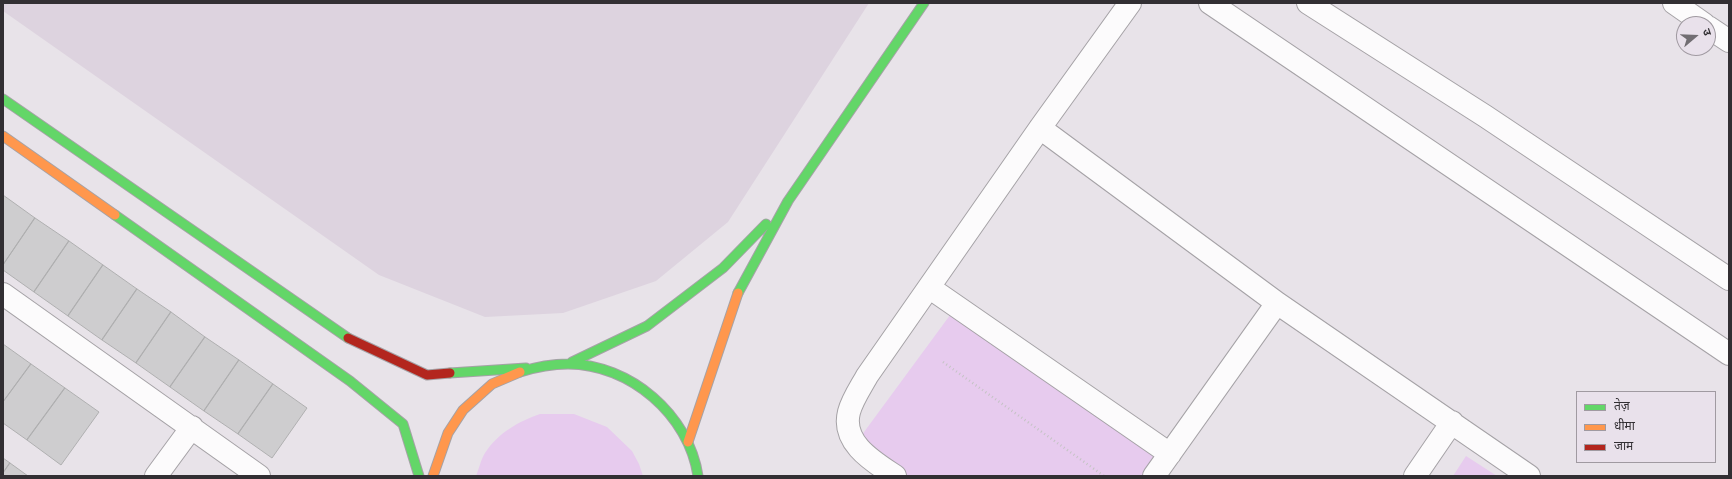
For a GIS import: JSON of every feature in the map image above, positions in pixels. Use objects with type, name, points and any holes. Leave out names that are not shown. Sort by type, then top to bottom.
[{"type":"main road","points":[[688,442],[740,287],[788,201],[924,3]]},
{"type":"main road","points":[[3,99],[348,338],[427,375],[526,368],[572,362],[646,326],[723,268],[788,201]]},
{"type":"main road","points":[[3,136],[350,381],[397,419],[403,424],[419,476]]},
{"type":"main road","points":[[572,362],[608,370],[641,386],[669,411],[688,442],[697,468],[698,476]]},
{"type":"main road","points":[[433,476],[442,442],[463,410],[491,385],[526,368]]},
{"type":"street","points":[[895,476],[864,454],[856,446],[849,428],[848,413],[867,376],[930,288],[1040,128],[1130,3]]},
{"type":"street","points":[[1210,3],[1729,354]]},
{"type":"street","points":[[1308,3],[1486,116],[1729,279]]},
{"type":"street","points":[[1674,3],[1693,16]]},
{"type":"street","points":[[1716,32],[1729,41]]},
{"type":"street","points":[[1040,128],[1277,303],[1529,476]]},
{"type":"street","points":[[930,288],[1170,454]]},
{"type":"street","points":[[3,294],[259,476]]},
{"type":"street","points":[[1154,476],[1277,303]]},
{"type":"street","points":[[1415,476],[1452,422]]},
{"type":"street","points":[[156,476],[192,427]]},
{"type":"path","points":[[943,362],[1104,476]]},
{"type":"shaded area","points":[[3,3],[869,3],[728,222],[656,281],[563,313],[485,317],[379,275],[3,11]]},
{"type":"shaded area","points":[[956,307],[1160,458],[1147,476],[892,476],[853,447]]},
{"type":"shaded area","points":[[540,414],[574,414],[607,427],[632,451],[643,476],[476,476],[484,455],[496,439],[517,424]]},
{"type":"shaded area","points":[[1466,456],[1497,476],[1453,476]]},
{"type":"building","points":[[3,195],[35,218],[3,265]]},
{"type":"building","points":[[35,218],[69,241],[34,292],[3,270],[3,265]]},
{"type":"building","points":[[69,241],[103,265],[68,316],[34,292]]},
{"type":"building","points":[[103,265],[137,289],[102,340],[68,316]]},
{"type":"building","points":[[137,289],[171,312],[136,363],[102,340]]},
{"type":"building","points":[[171,312],[205,337],[170,387],[136,363]]},
{"type":"building","points":[[205,337],[239,360],[204,411],[170,387]]},
{"type":"building","points":[[3,344],[31,364],[3,402]]},
{"type":"building","points":[[239,360],[273,384],[238,434],[204,411]]},
{"type":"building","points":[[31,364],[65,388],[27,440],[3,423],[3,402]]},
{"type":"building","points":[[273,384],[307,408],[272,458],[238,434]]},
{"type":"building","points":[[65,388],[99,412],[61,465],[27,440]]},
{"type":"building","points":[[3,458],[10,463],[3,473]]},
{"type":"building","points":[[10,463],[28,476],[3,476],[3,473]]},
{"type":"traffic: fast","points":[[738,293],[788,201],[924,3]]},
{"type":"traffic: fast","points":[[3,99],[348,338]]},
{"type":"traffic: fast","points":[[115,215],[350,381],[403,424],[419,476]]},
{"type":"traffic: fast","points":[[572,362],[647,326],[723,268],[766,224]]},
{"type":"traffic: fast","points":[[520,372],[544,366],[568,364],[591,366],[613,373],[634,383],[653,397],[669,414],[683,433],[692,454],[698,476]]},
{"type":"traffic: fast","points":[[450,373],[526,368]]},
{"type":"traffic: slow","points":[[3,136],[115,215]]},
{"type":"traffic: slow","points":[[688,442],[738,293]]},
{"type":"traffic: slow","points":[[433,476],[448,433],[463,410],[492,384],[520,372]]},
{"type":"traffic: jam","points":[[348,338],[427,375],[450,373]]}]
